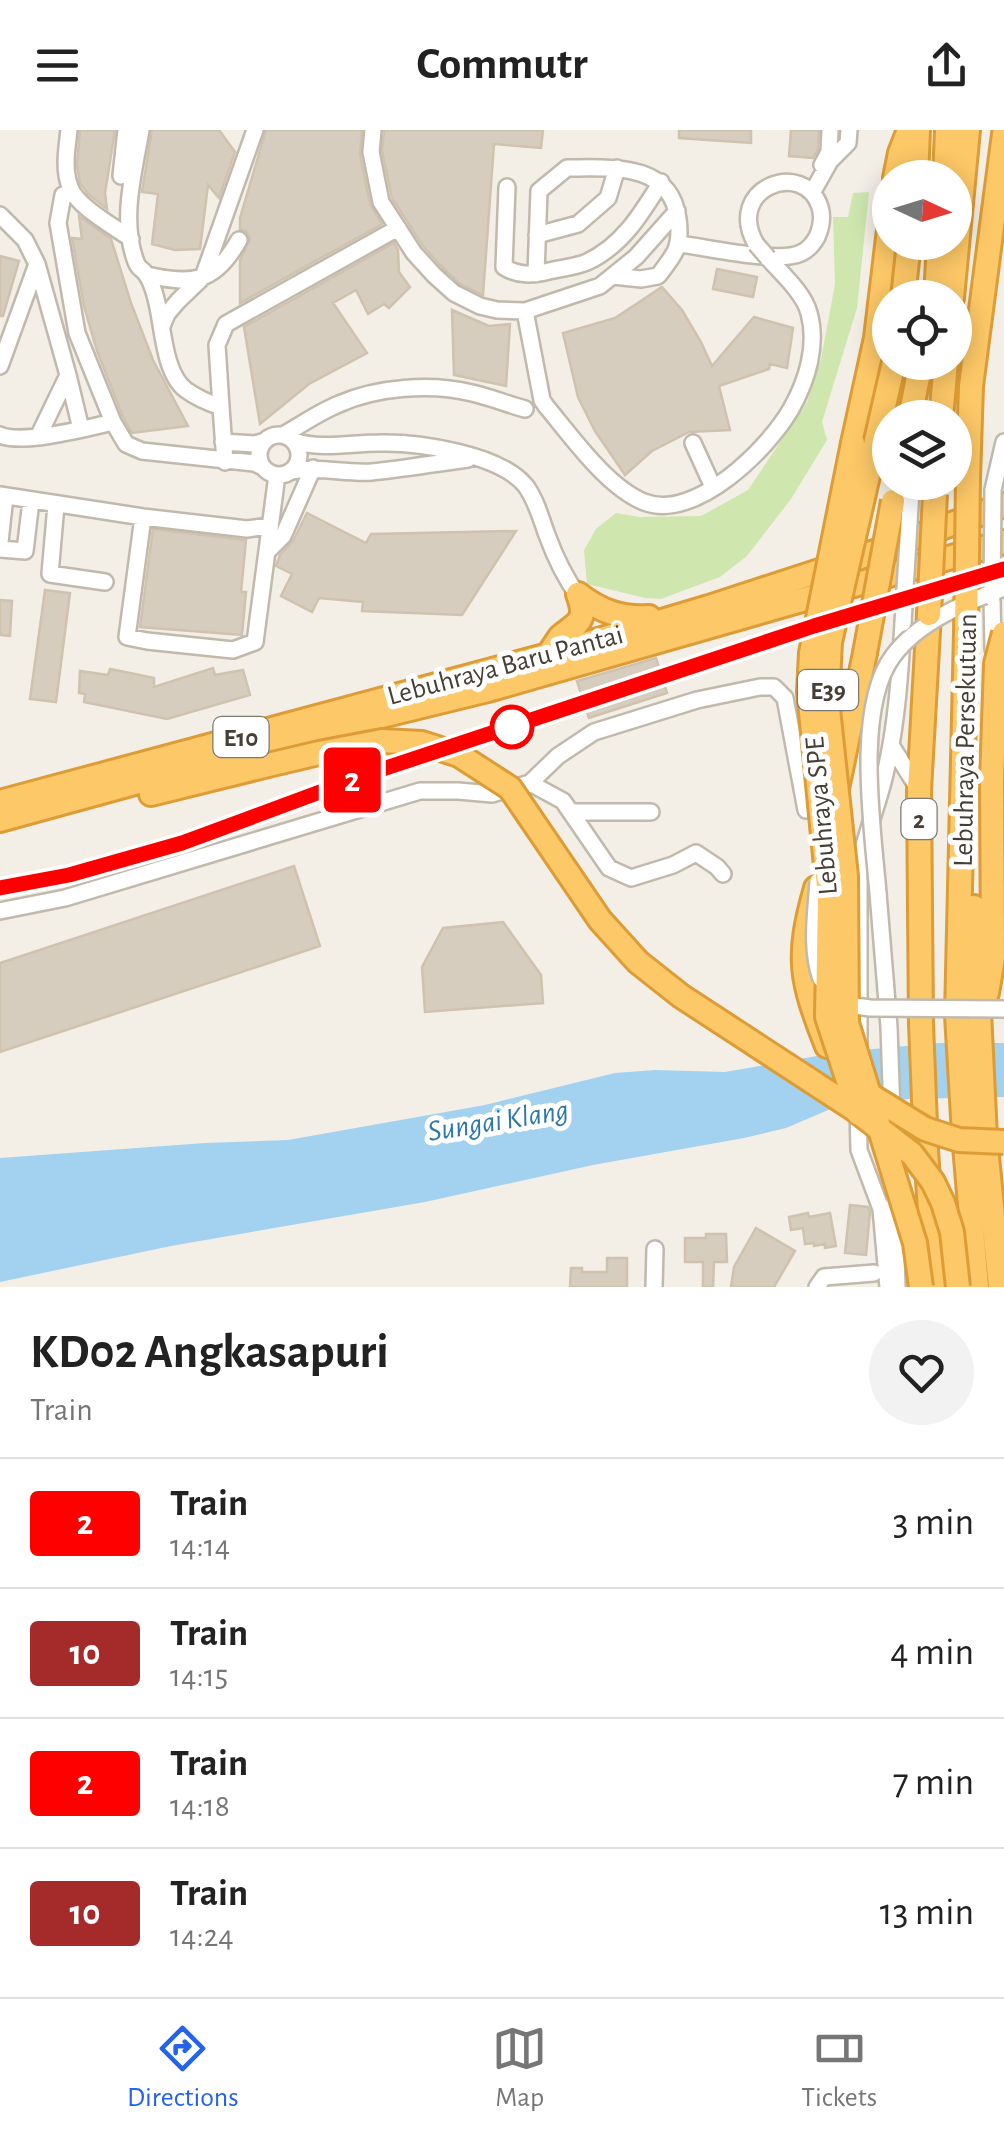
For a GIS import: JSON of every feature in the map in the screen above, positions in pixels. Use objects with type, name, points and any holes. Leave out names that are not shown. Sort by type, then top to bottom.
[{"type":"highway","points":[[899,160],[909,130]]},
{"type":"highway","points":[[918,130],[919,160]]},
{"type":"highway","points":[[946,160],[947,130]]},
{"type":"highway","points":[[943,280],[968,130]]},
{"type":"highway","name":"Lebuhraya Persekutuan","points":[[977,1287],[984,1138],[957,1015],[968,478],[971,386],[1004,134]]},
{"type":"highway","name":"Lebuhraya SPE","points":[[885,260],[876,338],[811,652],[809,692],[829,897],[827,1017],[903,1247],[907,1287]]},
{"type":"highway","name":"Lebuhraya SPE","points":[[890,380],[830,642],[828,700],[846,876],[847,1023],[915,1243],[923,1287]]},
{"type":"highway","name":"Lebuhraya Baru Pantai","points":[[0,802],[548,655],[709,607],[847,562],[998,498]]},
{"type":"highway","points":[[900,500],[806,923],[802,957],[805,984],[828,1049],[850,1081],[925,1128],[959,1140],[984,1138]]},
{"type":"highway","name":"Lebuhraya Persekutuan","points":[[934,500],[919,790],[926,1150],[935,1287]]},
{"type":"highway","name":"Lebuhraya Baru Pantai","points":[[0,820],[488,690],[1004,542]]},
{"type":"highway","points":[[578,594],[592,605],[624,618],[709,607]]},
{"type":"highway","points":[[548,655],[559,638],[580,620],[578,594]]},
{"type":"highway","points":[[979,1035],[993,958],[992,781],[996,664],[1004,632]]},
{"type":"highway","points":[[0,820],[40,820],[319,753],[382,742],[422,743],[459,755],[510,788],[600,920],[638,962],[682,996],[854,1109],[912,1154],[943,1203],[952,1232],[958,1287]]},
{"type":"highway","points":[[963,814],[973,876],[984,1138],[1000,1287]]},
{"type":"highway","points":[[988,1164],[1004,1220]]},
{"type":"highway","points":[[923,1287],[933,1253]]},
{"type":"street","points":[[69,130],[66,162],[69,186],[76,199],[131,239]]},
{"type":"street","points":[[121,176],[126,130]]},
{"type":"street","points":[[141,130],[129,206],[136,262],[147,275],[157,302],[168,358],[182,388],[221,407]]},
{"type":"street","points":[[203,277],[255,130]]},
{"type":"street","points":[[374,130],[372,152],[381,202],[414,253],[454,293],[497,310],[526,311],[606,281],[658,276],[679,244],[677,211],[670,191],[661,182],[617,168],[568,168],[539,191],[536,274]]},
{"type":"street","points":[[809,191],[826,160],[830,130]]},
{"type":"street","points":[[809,191],[848,143],[848,130]]},
{"type":"street","points":[[922,160],[928,130]]},
{"type":"street","points":[[537,235],[578,224],[608,198],[617,168]]},
{"type":"street","points":[[507,187],[504,267],[514,274],[536,274],[588,261],[617,243],[661,182]]},
{"type":"street","points":[[526,311],[542,400],[615,486],[642,502],[658,506],[700,497],[739,469],[768,439],[790,410],[808,369],[813,334],[808,308],[768,258],[756,244],[750,234],[749,210],[762,190],[786,182],[809,191],[822,218],[820,232],[812,244],[802,253],[788,257],[770,256],[679,244]]},
{"type":"street","points":[[63,195],[58,223],[76,333],[126,444],[142,451],[254,463],[277,471],[313,468],[374,472],[477,458]]},
{"type":"street","points":[[606,281],[636,257],[677,211]]},
{"type":"street","points":[[0,215],[25,240],[37,264],[81,429]]},
{"type":"street","points":[[225,462],[217,344],[226,324],[398,228]]},
{"type":"street","points":[[160,330],[178,301],[228,260],[239,240]]},
{"type":"street","points":[[588,261],[606,281]]},
{"type":"street","points":[[0,366],[37,264]]},
{"type":"street","points":[[147,275],[180,280],[203,277]]},
{"type":"street","points":[[38,436],[68,375]]},
{"type":"street","points":[[289,438],[339,404],[392,390],[444,388],[525,409]]},
{"type":"street","points":[[0,435],[8,439],[38,436],[113,422]]},
{"type":"street","points":[[223,442],[255,444],[270,437],[289,438],[308,446],[416,444],[507,469],[531,494],[565,576],[579,597],[578,594]]},
{"type":"street","points":[[277,471],[297,466],[300,453],[289,438]]},
{"type":"street","points":[[264,441],[259,454],[277,471]]},
{"type":"street","points":[[1004,442],[998,498],[996,840],[1004,893]]},
{"type":"street","points":[[693,444],[713,487]]},
{"type":"street","points":[[267,552],[283,536],[313,468]]},
{"type":"street","points":[[143,518],[127,636],[232,650],[255,642],[277,471]]},
{"type":"street","points":[[32,501],[25,552],[0,546],[2,496],[143,518],[247,529],[269,526]]},
{"type":"street","points":[[888,1287],[882,1210],[857,1139],[859,867],[885,776],[900,687],[904,623],[902,500]]},
{"type":"street","points":[[56,505],[50,574],[105,582]]},
{"type":"street","points":[[897,1287],[889,1027],[869,780],[874,700],[892,656],[917,632],[945,614],[998,593]]},
{"type":"street","points":[[0,911],[64,898],[420,791],[492,794],[530,783],[558,756],[594,732],[698,700],[760,686],[774,687],[785,698],[806,810]]},
{"type":"street","points":[[891,745],[919,790]]},
{"type":"street","points":[[530,783],[563,801],[609,868],[632,878],[672,866],[696,853],[723,874]]},
{"type":"street","points":[[572,812],[651,812]]},
{"type":"street","points":[[818,881],[817,968],[836,999],[870,1008],[1004,1009]]},
{"type":"street","points":[[654,1287],[655,1249]]},
{"type":"street","points":[[817,1287],[824,1278],[874,1273]]},
{"type":"green space","points":[[869,192],[857,308],[822,422],[827,440],[791,499],[747,556],[720,577],[661,599],[587,584],[584,550],[596,529],[616,513],[640,517],[701,516],[748,490],[807,402],[821,359],[835,284],[833,217],[848,217],[853,193]]},
{"type":"water","name":"Sungai Klang","points":[[939,1043],[1004,1043],[1004,1097],[908,1099],[833,1108],[786,1128],[744,1138],[0,1282],[0,1158],[288,1140],[485,1105],[615,1073],[725,1072],[840,1052]]},
{"type":"building","points":[[80,130],[115,130],[105,193],[107,209],[80,183]]},
{"type":"building","points":[[152,130],[219,130],[235,152],[219,198],[208,185],[200,249],[175,250],[152,244],[158,194],[142,192]]},
{"type":"building","points":[[266,130],[362,130],[360,154],[370,204],[382,224],[240,303],[240,260],[250,239],[240,229],[240,218]]},
{"type":"building","points":[[384,130],[543,130],[541,148],[494,144],[483,295],[460,284],[442,267],[423,246],[392,198],[382,151]]},
{"type":"building","points":[[679,130],[751,130],[751,143],[679,138]]},
{"type":"building","points":[[791,130],[819,130],[818,149],[813,158],[789,156]]},
{"type":"building","points":[[79,216],[111,239],[153,360],[188,426],[132,433],[123,417],[84,306],[72,238],[82,239]]},
{"type":"building","points":[[394,243],[399,272],[410,287],[389,308],[384,304],[368,314],[356,290],[333,303],[367,353],[309,384],[260,424],[244,327]]},
{"type":"building","points":[[0,256],[19,261],[3,316],[0,316]]},
{"type":"building","points":[[717,269],[757,277],[753,297],[713,289]]},
{"type":"building","points":[[662,287],[682,310],[712,366],[754,317],[793,328],[787,368],[770,364],[769,369],[719,386],[730,430],[689,432],[652,451],[625,475],[578,397],[563,333],[615,318]]},
{"type":"building","points":[[452,310],[489,326],[510,324],[506,386],[454,375]]},
{"type":"building","points":[[307,513],[366,543],[371,534],[516,531],[462,615],[362,611],[363,602],[319,598],[312,612],[281,596],[292,574],[276,566]]},
{"type":"building","points":[[153,529],[246,540],[242,635],[140,627]]},
{"type":"building","points":[[45,590],[70,593],[56,702],[30,699]]},
{"type":"building","points":[[0,600],[12,601],[10,636],[0,635]]},
{"type":"building","points":[[656,658],[667,693],[589,718],[577,681]]},
{"type":"building","points":[[213,668],[215,675],[243,670],[250,695],[167,719],[84,702],[85,694],[79,693],[80,671],[108,675],[110,669],[154,678],[154,687]]},
{"type":"building","points":[[294,866],[320,946],[0,1052],[0,963]]},
{"type":"building","points":[[503,922],[541,975],[543,1003],[425,1012],[422,967],[443,928]]},
{"type":"building","points":[[850,1205],[868,1207],[870,1212],[866,1255],[845,1253]]},
{"type":"building","points":[[808,1213],[809,1217],[830,1213],[836,1246],[805,1244],[803,1228],[791,1230],[789,1217]]},
{"type":"building","points":[[756,1228],[795,1251],[774,1287],[731,1287],[734,1267]]},
{"type":"building","points":[[706,1234],[726,1234],[727,1262],[714,1262],[713,1287],[703,1287],[703,1262],[685,1262],[685,1238],[706,1238]]},
{"type":"building","points":[[607,1258],[627,1258],[627,1287],[570,1287],[571,1268],[607,1272]]},
{"type":"tunnel","points":[[907,380],[907,394]]},
{"type":"railway","points":[[0,885],[176,839],[460,738],[1004,564]]},
{"type":"train","name":"2","points":[[0,888],[69,875],[182,843],[374,772],[814,626],[1004,569]]}]
